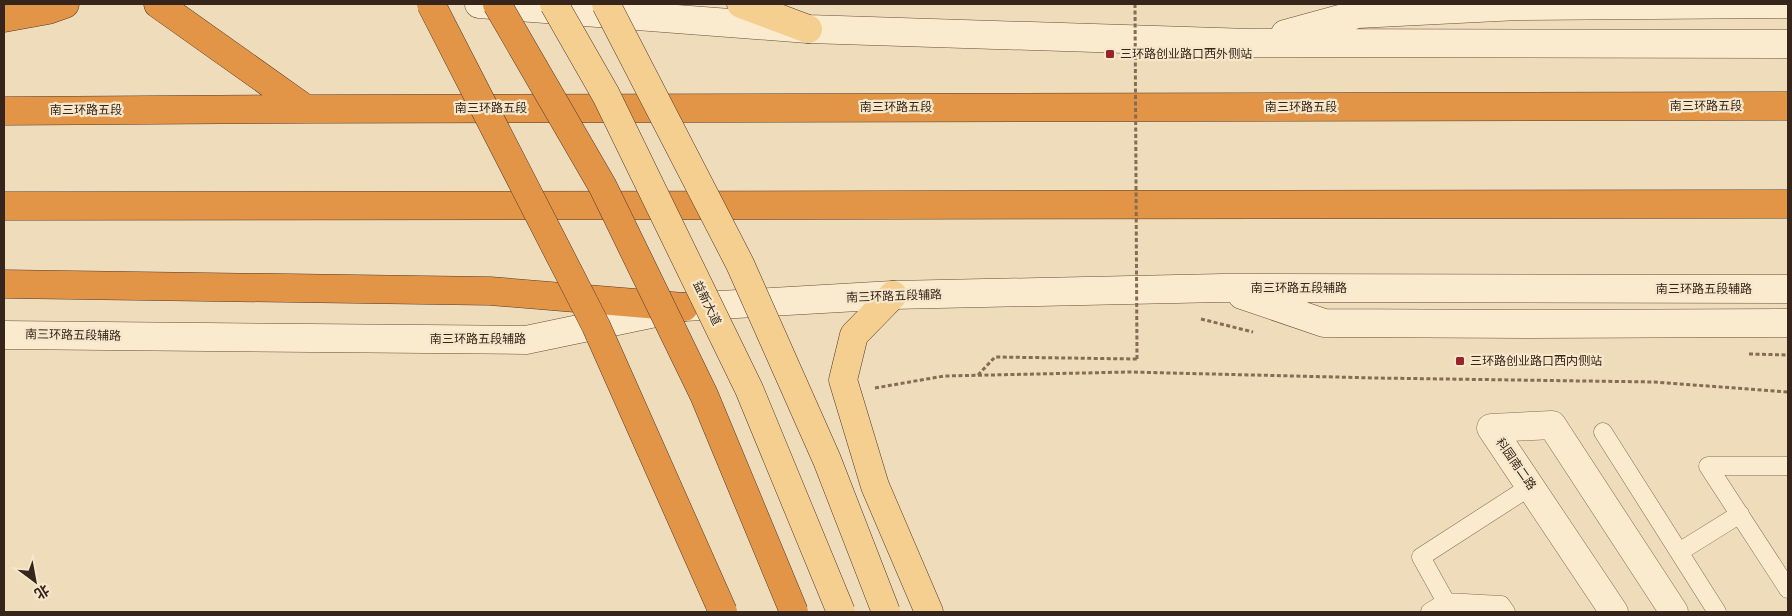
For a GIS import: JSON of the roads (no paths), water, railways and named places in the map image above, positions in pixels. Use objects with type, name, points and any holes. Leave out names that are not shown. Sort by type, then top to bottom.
[{"type":"highway","points":[[4,18],[48,10],[65,4]]},
{"type":"highway","points":[[158,4],[306,108]]},
{"type":"highway","points":[[431,4],[596,326],[723,612]]},
{"type":"highway","points":[[496,4],[608,195],[704,395],[794,612]]},
{"type":"highway","name":"南三环路五段","points":[[4,111],[306,108],[1788,106]]},
{"type":"highway","points":[[4,206],[1788,204]]},
{"type":"highway","points":[[4,284],[490,291],[684,307]]},
{"type":"main road","points":[[478,4],[808,29],[1250,43],[1788,44]]},
{"type":"main road","name":"益新大道","points":[[554,4],[606,95],[749,389],[841,612]]},
{"type":"main road","points":[[606,4],[740,264],[826,460],[886,612]]},
{"type":"main road","points":[[741,4],[808,29]]},
{"type":"main road","points":[[1250,43],[1358,14],[1518,6],[1788,4]]},
{"type":"main road","points":[[1222,288],[1324,323],[1788,322]]},
{"type":"main road","name":"南三环路五段辅路","points":[[4,335],[526,340],[684,307],[893,295],[1222,288],[1788,289]]},
{"type":"main road","points":[[893,295],[854,335],[844,380],[876,486],[929,612]]},
{"type":"main road","name":"科园南二路","points":[[1614,612],[1491,428],[1552,425],[1674,612]]},
{"type":"lane","points":[[1603,432],[1717,612]]},
{"type":"lane","points":[[1788,466],[1708,466],[1788,589]]},
{"type":"lane","points":[[1446,602],[1421,557],[1531,486]]},
{"type":"lane","points":[[1679,552],[1740,514]]},
{"type":"lane","points":[[1430,612],[1446,602],[1501,605],[1506,612]]},
{"type":"place","name":"三环路创业路口西外侧站","points":[[1110,54]]},
{"type":"place","name":"三环路创业路口西内侧站","points":[[1460,361]]}]
